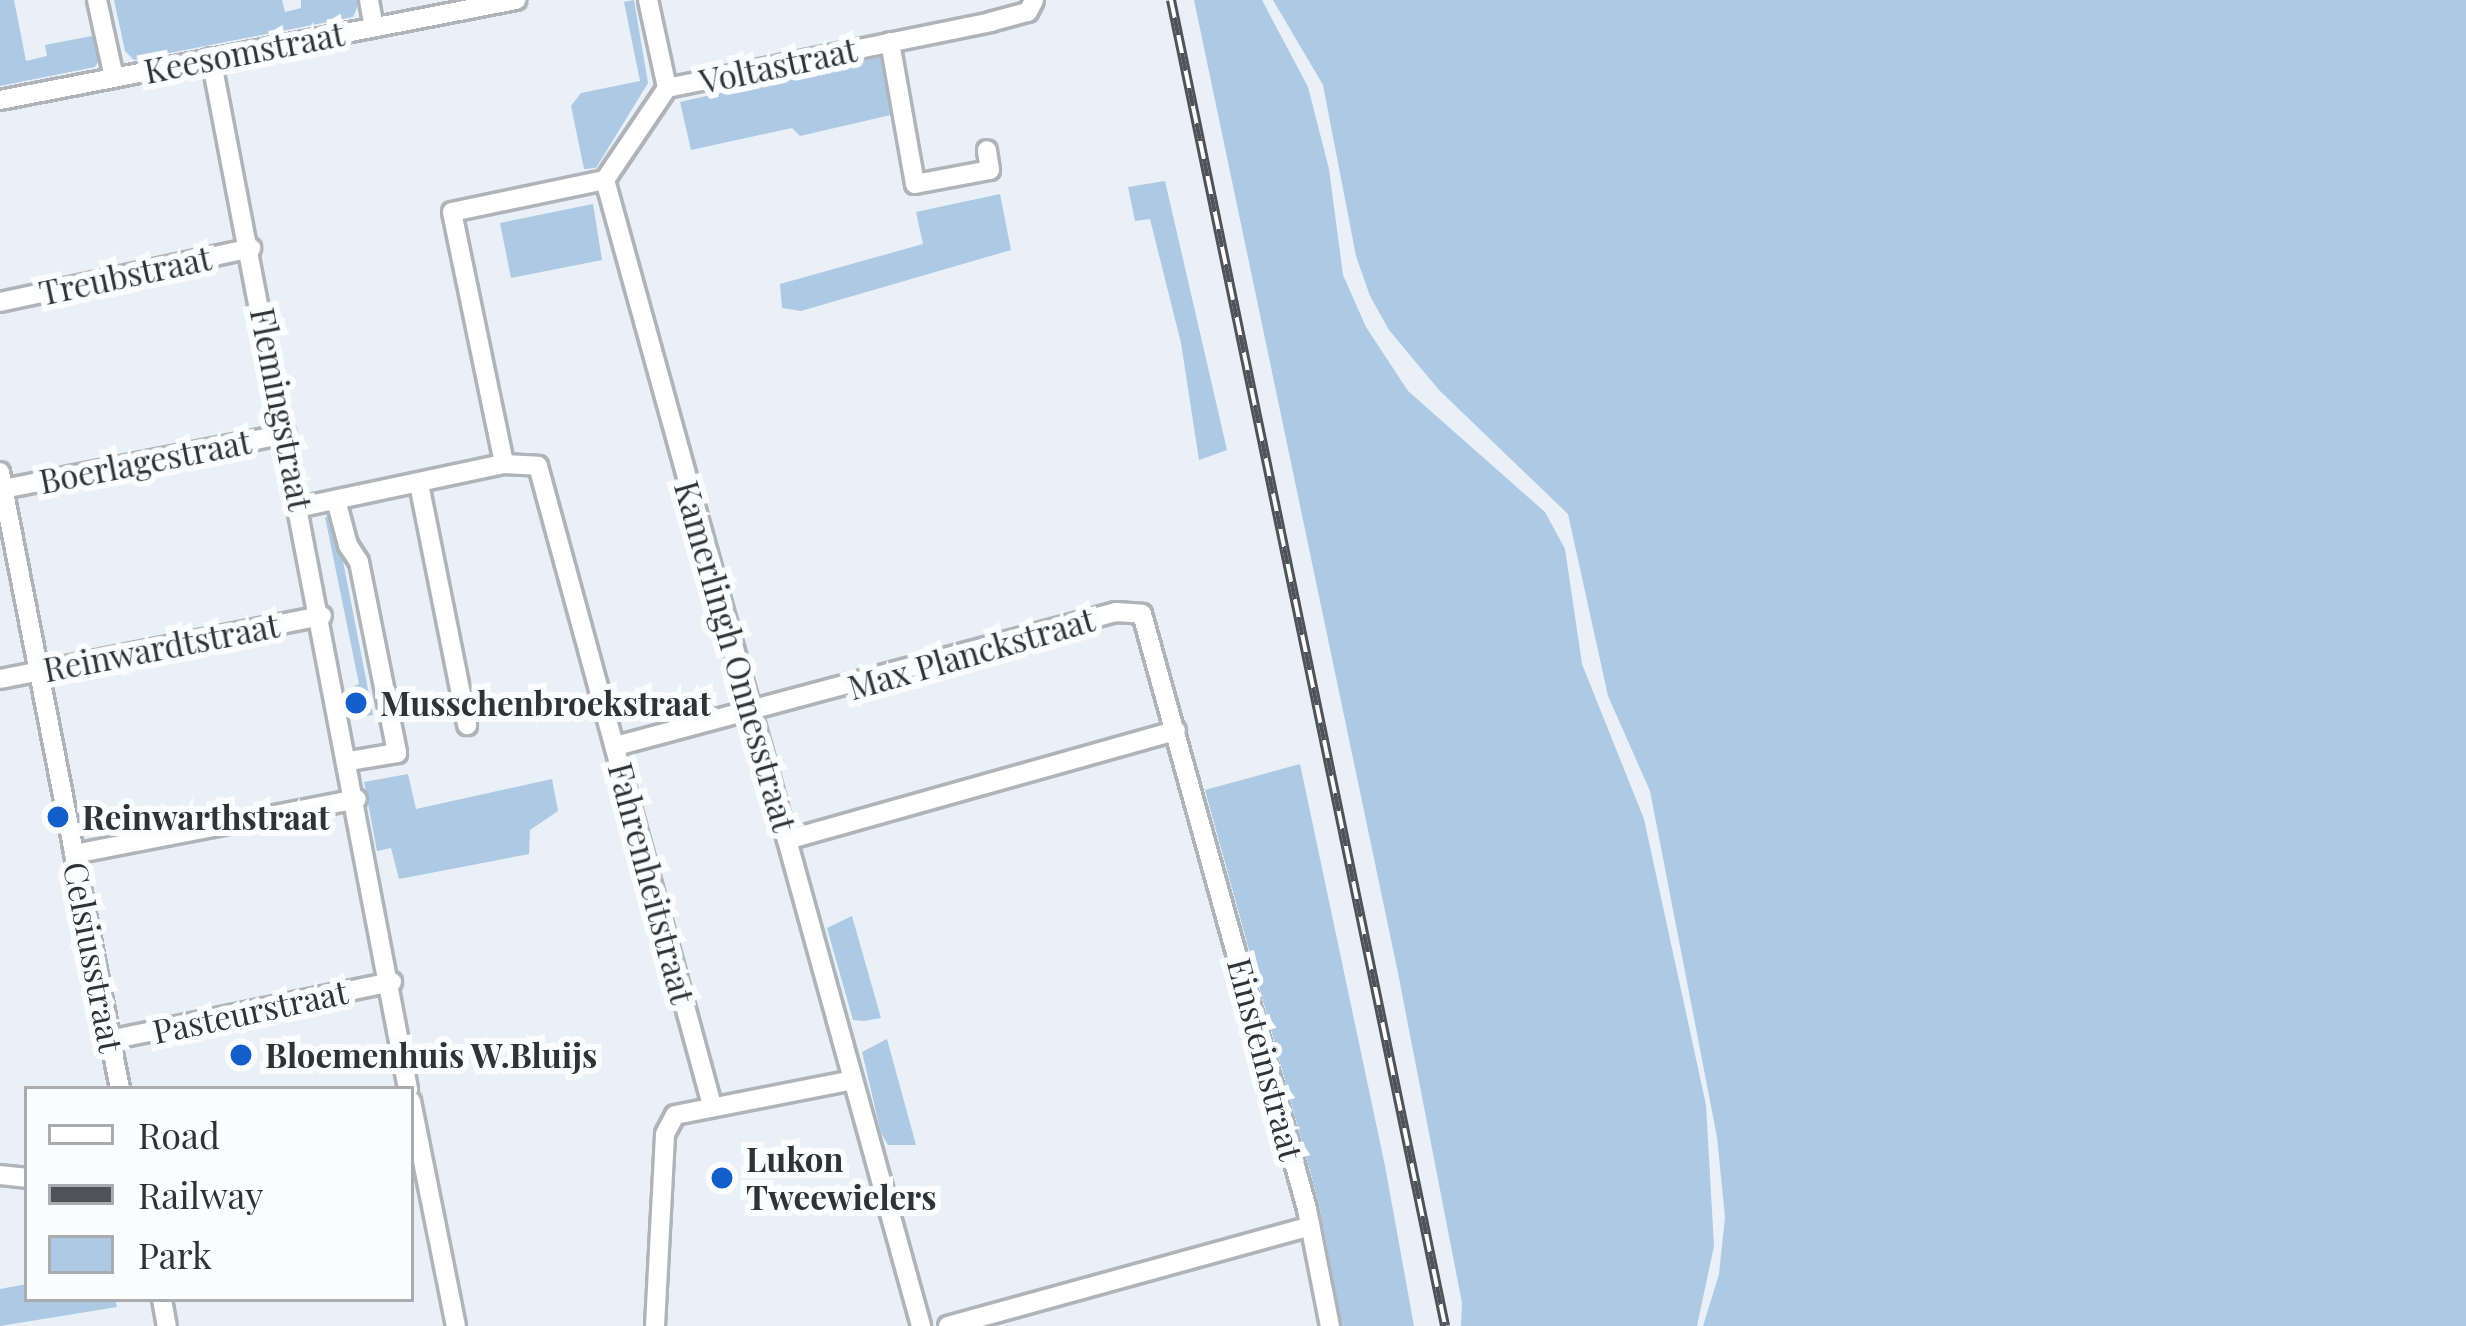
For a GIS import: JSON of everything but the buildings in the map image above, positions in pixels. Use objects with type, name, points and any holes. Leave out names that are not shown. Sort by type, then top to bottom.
[{"type":"street","name":"Keesomstraat","points":[[97,0],[114,76]]},
{"type":"street","name":"Keesomstraat","points":[[369,0],[374,27]]},
{"type":"street","name":"Keesomstraat","points":[[0,100],[516,0]]},
{"type":"street","points":[[301,507],[504,464],[452,212],[605,180],[667,88],[649,0]]},
{"type":"street","name":"Voltastraat","points":[[667,88],[990,22],[1028,12],[1034,0]]},
{"type":"street","name":"Voltastraat","points":[[890,42],[915,184],[991,170],[987,150]]},
{"type":"street","name":"Flemingstraat","points":[[212,58],[409,1086]]},
{"type":"street","name":"Kamerlingh Onnesstraat","points":[[605,180],[921,1326]]},
{"type":"street","name":"Treubstraat","points":[[0,302],[251,248]]},
{"type":"street","name":"Boerlagestraat","points":[[2,481],[286,434]]},
{"type":"street","name":"Fahrenheitstraat","points":[[504,464],[538,466],[712,1105]]},
{"type":"street","name":"Celsiusstraat","points":[[2,481],[119,1086]]},
{"type":"street","points":[[419,484],[467,725]]},
{"type":"street","name":"Flemingstraat","points":[[336,500],[348,545],[359,562],[397,753],[349,761]]},
{"type":"street","name":"Max Planckstraat","points":[[753,714],[1132,610],[1145,620],[1194,794]]},
{"type":"street","name":"Reinwardtstraat","points":[[0,679],[322,616]]},
{"type":"street","points":[[616,746],[753,714]]},
{"type":"street","points":[[787,840],[1176,731]]},
{"type":"street","name":"Einsteinstraat","points":[[1194,794],[1310,1226],[1330,1326]]},
{"type":"street","points":[[74,854],[357,799]]},
{"type":"street","name":"Pasteurstraat","points":[[109,1040],[392,982]]},
{"type":"street","points":[[655,1326],[665,1134],[675,1114],[853,1079]]},
{"type":"street","points":[[414,1116],[456,1326]]},
{"type":"street","points":[[948,1326],[1310,1226]]},
{"type":"green space","points":[[0,0],[14,0],[26,61],[47,56],[45,45],[97,35],[101,57],[95,67],[0,86]]},
{"type":"green space","points":[[114,0],[282,0],[285,12],[301,8],[301,0],[357,0],[357,8],[353,17],[134,60],[125,51]]},
{"type":"green space","points":[[634,0],[648,83],[596,168],[584,169],[571,106],[581,93],[640,81],[624,2]]},
{"type":"green space","points":[[1194,0],[1262,0],[1308,87],[1329,169],[1343,275],[1366,327],[1408,391],[1545,512],[1565,549],[1582,664],[1644,819],[1706,1105],[1714,1246],[1697,1326],[1461,1326],[1462,1303],[1398,973]]},
{"type":"green space","points":[[1273,0],[2466,0],[2466,1326],[1703,1326],[1719,1274],[1725,1217],[1717,1137],[1650,791],[1608,696],[1568,514],[1439,390],[1389,330],[1356,256],[1323,85]]},
{"type":"green space","points":[[880,57],[895,114],[800,136],[792,128],[691,150],[680,102]]},
{"type":"green space","points":[[1165,181],[1227,450],[1199,460],[1181,343],[1150,219],[1135,221],[1128,187]]},
{"type":"green space","points":[[1000,194],[1011,250],[801,311],[782,308],[780,284],[923,244],[916,212]]},
{"type":"green space","points":[[593,204],[602,260],[511,278],[500,223]]},
{"type":"green space","points":[[334,515],[373,715],[358,717],[352,687],[359,684],[325,517]]},
{"type":"green space","points":[[1300,764],[1414,1326],[1342,1326],[1319,1204],[1205,790]]},
{"type":"green space","points":[[408,774],[416,809],[552,779],[558,811],[530,830],[529,854],[399,879],[391,848],[377,851],[364,782]]},
{"type":"green space","points":[[852,916],[881,1018],[853,1020],[827,928]]},
{"type":"green space","points":[[887,1039],[916,1145],[888,1145],[881,1133],[862,1052]]},
{"type":"green space","points":[[24,1285],[24,1302],[116,1302],[117,1307],[0,1326],[0,1289]]},
{"type":"railway","points":[[1171,0],[1445,1326]]},
{"type":"place","name":"Musschenbroekstraat","points":[[356,703]]},
{"type":"place","name":"Reinwarthstraat","points":[[58,817]]},
{"type":"place","name":"Bloemenhuis W.Bluijs","points":[[241,1055]]},
{"type":"place","name":"Lukon Tweewielers","points":[[722,1178]]}]
